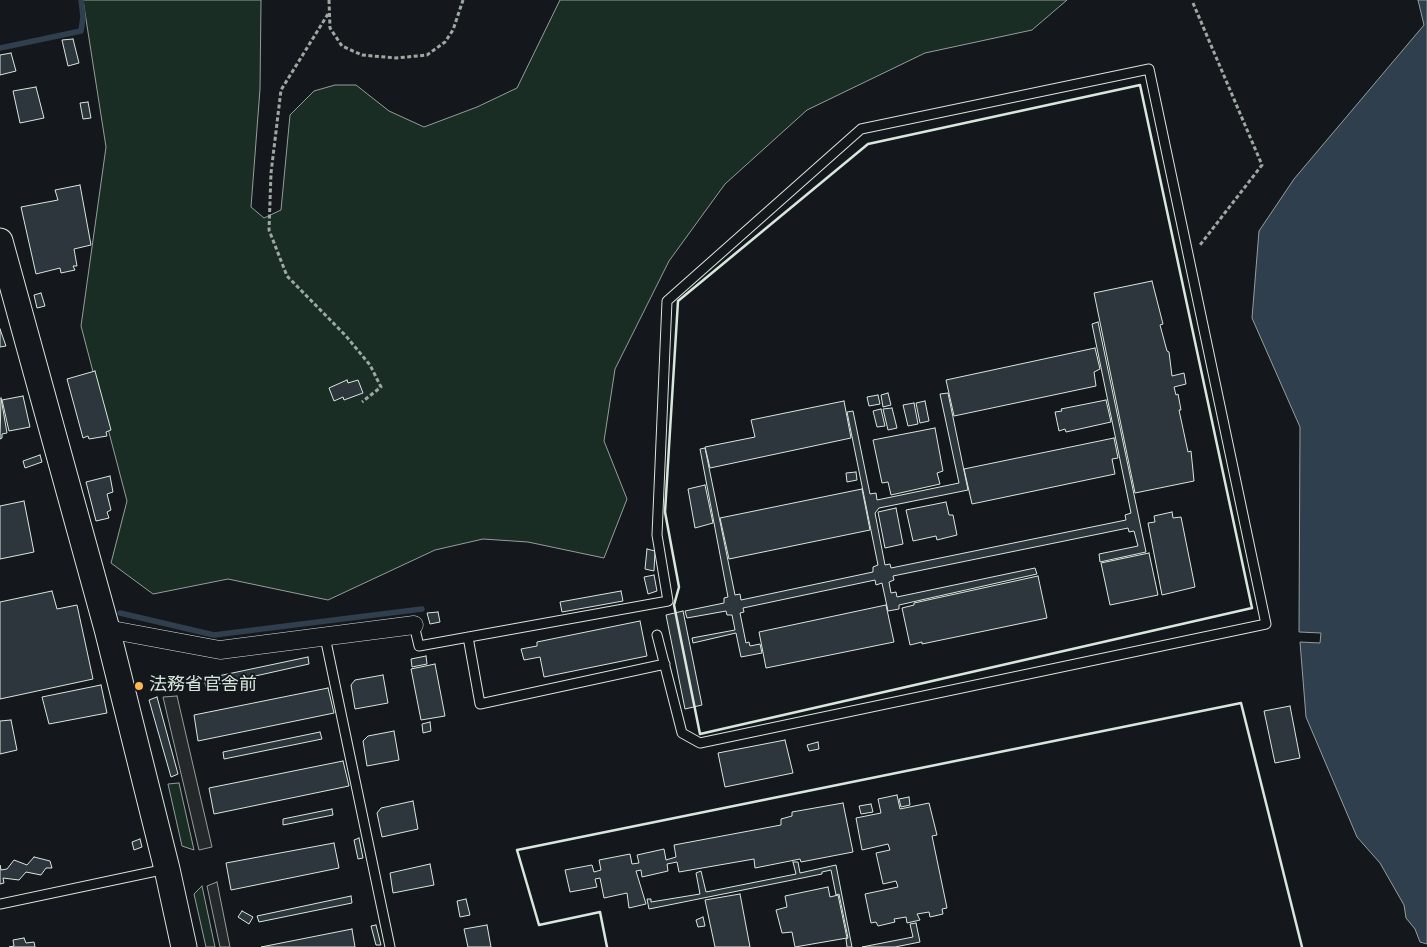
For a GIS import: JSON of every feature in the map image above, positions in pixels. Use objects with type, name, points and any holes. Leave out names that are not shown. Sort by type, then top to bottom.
[{"type":"street","points":[[0,244],[107,629],[167,868],[184,947]]},
{"type":"street","points":[[107,629],[220,650],[414,625]]},
{"type":"lane","points":[[414,625],[419,646],[668,601],[657,535],[667,302],[861,130],[1149,69],[1266,624],[700,743],[682,733],[658,634]]},
{"type":"lane","points":[[326,637],[390,947]]},
{"type":"lane","points":[[468,638],[480,704],[665,664]]},
{"type":"lane","points":[[0,904],[167,868]]},
{"type":"path","points":[[329,0],[330,28],[336,39],[352,52],[376,57],[415,58],[427,55],[445,42],[453,30],[463,0]]},
{"type":"path","points":[[1189,259],[1262,165],[1192,3]]},
{"type":"path","points":[[328,14],[281,90],[271,173],[269,230],[287,276],[346,336],[370,365],[381,386],[362,402]]},
{"type":"green space","points":[[83,0],[261,0],[260,89],[251,207],[264,218],[281,210],[290,115],[314,91],[335,85],[356,85],[389,111],[424,127],[477,107],[517,88],[560,0],[1067,0],[1032,30],[925,53],[807,110],[725,184],[669,261],[615,369],[604,441],[627,499],[604,558],[528,542],[483,539],[435,550],[328,600],[228,579],[153,594],[111,563],[127,501],[81,326],[106,147]]},
{"type":"green space","points":[[179,783],[194,850],[182,846],[168,784]]},
{"type":"green space","points":[[202,886],[215,947],[206,947],[194,894]]},
{"type":"shaded area","points":[[177,696],[212,847],[199,850],[163,697]]},
{"type":"shaded area","points":[[217,882],[230,947],[220,947],[207,886]]},
{"type":"water","points":[[1418,0],[1427,0],[1427,944],[1420,942],[1415,929],[1406,918],[1404,905],[1380,863],[1357,837],[1306,717],[1300,642],[1320,643],[1321,633],[1299,632],[1300,427],[1252,318],[1259,231],[1294,179],[1424,25]]},
{"type":"building","points":[[73,39],[79,63],[68,66],[62,40]]},
{"type":"building","points":[[11,53],[16,71],[0,75],[0,55]]},
{"type":"building","points":[[36,87],[44,118],[20,123],[13,91]]},
{"type":"building","points":[[88,102],[91,118],[83,119],[80,103]]},
{"type":"building","points":[[80,185],[91,245],[74,249],[77,266],[73,266],[75,270],[61,273],[60,268],[36,274],[21,207],[58,200],[55,190]]},
{"type":"building","points":[[1152,281],[1163,324],[1160,325],[1167,351],[1169,352],[1172,376],[1184,373],[1186,384],[1174,387],[1176,395],[1178,394],[1181,410],[1179,410],[1188,452],[1191,451],[1194,481],[1135,493],[1094,293]]},
{"type":"building","points":[[41,293],[45,306],[37,308],[34,295]]},
{"type":"building","points":[[1098,322],[1146,552],[1100,562],[1099,554],[1138,546],[1134,531],[1129,532],[1128,528],[893,576],[894,580],[889,582],[891,593],[896,592],[897,597],[1035,568],[1037,574],[899,605],[899,609],[888,611],[882,583],[876,585],[875,580],[743,608],[744,612],[740,613],[746,643],[749,642],[750,646],[760,644],[762,653],[741,657],[736,633],[693,643],[692,638],[735,630],[732,615],[727,615],[726,611],[687,618],[685,611],[724,603],[724,598],[728,597],[700,449],[705,448],[735,595],[740,594],[741,600],[873,572],[873,567],[878,565],[847,412],[853,411],[870,494],[876,493],[877,500],[959,483],[940,394],[948,393],[968,490],[879,508],[875,513],[885,565],[890,564],[891,568],[1126,520],[1125,515],[1131,513],[1092,324]]},
{"type":"building","points":[[0,329],[6,346],[0,347]]},
{"type":"building","points":[[1095,348],[1100,369],[1094,372],[1096,386],[954,416],[946,380]]},
{"type":"building","points":[[95,371],[111,430],[106,432],[107,436],[89,439],[88,436],[83,438],[67,379]]},
{"type":"building","points":[[347,380],[348,383],[358,380],[363,393],[344,400],[343,397],[334,401],[329,388]]},
{"type":"building","points":[[888,393],[891,405],[883,407],[881,395]]},
{"type":"building","points":[[878,395],[880,404],[869,406],[867,397]]},
{"type":"building","points":[[23,396],[30,427],[9,431],[2,400]]},
{"type":"building","points":[[1,398],[7,433],[2,434],[0,439]]},
{"type":"building","points":[[1106,400],[1111,422],[1066,432],[1065,429],[1059,431],[1055,412],[1062,411],[1061,409]]},
{"type":"building","points":[[844,401],[851,438],[710,468],[705,447],[755,437],[751,420]]},
{"type":"building","points":[[925,401],[929,421],[920,423],[916,403]]},
{"type":"building","points":[[914,403],[918,424],[908,426],[903,405]]},
{"type":"building","points":[[892,408],[897,428],[888,430],[883,409]]},
{"type":"building","points":[[881,409],[885,426],[877,427],[873,411]]},
{"type":"building","points":[[935,428],[943,471],[937,473],[940,484],[891,495],[888,482],[882,483],[873,440]]},
{"type":"building","points":[[1114,438],[1118,458],[1112,459],[1115,474],[972,504],[964,469]]},
{"type":"building","points":[[40,455],[42,462],[25,468],[23,461]]},
{"type":"building","points":[[856,472],[857,480],[847,482],[846,473]]},
{"type":"building","points":[[110,476],[113,492],[107,494],[111,510],[107,512],[109,518],[96,521],[86,482]]},
{"type":"building","points":[[705,485],[713,523],[695,528],[688,489]]},
{"type":"building","points":[[862,489],[870,530],[729,559],[720,518]]},
{"type":"building","points":[[24,501],[34,552],[0,559],[0,506]]},
{"type":"building","points":[[946,502],[949,515],[953,515],[957,535],[937,540],[936,536],[913,541],[906,510]]},
{"type":"building","points":[[896,508],[903,544],[885,548],[878,512]]},
{"type":"building","points":[[1172,512],[1173,518],[1181,517],[1195,587],[1162,595],[1148,523],[1155,522],[1154,516]]},
{"type":"building","points":[[647,549],[655,551],[654,571],[645,569]]},
{"type":"building","points":[[1149,553],[1158,595],[1110,605],[1101,563]]},
{"type":"building","points":[[654,575],[657,591],[648,594],[644,577]]},
{"type":"building","points":[[1038,576],[1047,618],[910,645],[902,608],[914,605],[914,603]]},
{"type":"building","points":[[52,591],[57,609],[77,605],[93,679],[0,699],[0,602]]},
{"type":"building","points":[[621,591],[623,601],[562,612],[560,602]]},
{"type":"building","points":[[886,605],[894,642],[766,668],[759,632]]},
{"type":"building","points":[[683,611],[702,705],[685,709],[666,615]]},
{"type":"building","points":[[438,612],[440,622],[430,624],[427,613]]},
{"type":"building","points":[[640,621],[647,656],[544,677],[540,657],[524,660],[521,649],[537,646],[537,642]]},
{"type":"building","points":[[426,656],[427,664],[412,667],[411,659]]},
{"type":"building","points":[[308,657],[309,664],[206,687],[204,679]]},
{"type":"building","points":[[435,664],[445,716],[421,720],[411,669]]},
{"type":"building","points":[[383,675],[388,703],[355,709],[351,685],[355,680]]},
{"type":"building","points":[[101,685],[107,713],[49,724],[42,697]]},
{"type":"building","points":[[328,688],[334,713],[198,741],[194,715]]},
{"type":"building","points":[[157,697],[178,774],[171,777],[149,700]]},
{"type":"building","points":[[1290,706],[1300,758],[1275,763],[1264,711]]},
{"type":"building","points":[[11,720],[17,750],[0,754],[0,721]]},
{"type":"building","points":[[430,722],[431,731],[423,733],[422,724]]},
{"type":"building","points":[[394,731],[399,760],[367,766],[363,741],[368,736]]},
{"type":"building","points":[[320,732],[322,739],[224,759],[223,752]]},
{"type":"building","points":[[785,740],[793,773],[725,787],[718,753]]},
{"type":"building","points":[[818,742],[819,749],[809,751],[807,745]]},
{"type":"building","points":[[343,761],[349,786],[214,814],[209,788]]},
{"type":"building","points":[[897,795],[900,809],[929,803],[937,835],[932,836],[947,908],[942,909],[943,914],[930,917],[929,912],[917,914],[920,920],[907,923],[906,917],[894,919],[895,922],[878,926],[876,922],[871,923],[865,894],[898,887],[896,881],[883,884],[876,853],[890,850],[888,844],[862,850],[856,818],[881,813],[878,799]]},
{"type":"building","points":[[909,797],[910,805],[901,807],[899,799]]},
{"type":"building","points":[[413,801],[418,829],[382,837],[377,813],[381,808]]},
{"type":"building","points":[[843,803],[853,852],[801,862],[800,859],[755,868],[754,859],[679,872],[677,862],[667,864],[668,871],[642,877],[641,870],[636,871],[646,904],[629,908],[627,893],[604,898],[600,878],[595,879],[597,887],[570,892],[565,870],[592,865],[594,872],[601,870],[599,860],[630,854],[632,864],[639,863],[637,855],[664,849],[666,860],[676,857],[674,845],[781,825],[781,819],[792,816],[792,812]]},
{"type":"building","points":[[871,804],[873,812],[861,814],[859,806]]},
{"type":"building","points":[[332,809],[333,815],[283,825],[283,819]]},
{"type":"building","points":[[359,838],[363,858],[358,859],[354,840]]},
{"type":"building","points":[[140,839],[142,847],[134,850],[132,842]]},
{"type":"building","points":[[334,843],[339,868],[231,890],[226,863]]},
{"type":"building","points":[[34,857],[50,861],[52,868],[46,868],[41,875],[26,872],[19,880],[3,878],[4,883],[0,884],[0,865],[1,870],[7,869],[14,860],[27,865]]},
{"type":"building","points":[[793,862],[798,862],[800,873],[836,865],[852,947],[847,947],[846,939],[848,938],[839,894],[836,895],[831,870],[822,872],[822,874],[649,909],[647,899],[651,899],[651,902],[700,894],[696,873],[701,871],[706,892],[796,874]]},
{"type":"building","points":[[430,864],[434,885],[393,893],[390,873]]},
{"type":"building","points":[[828,887],[830,897],[838,895],[847,938],[795,947],[792,932],[782,933],[776,910],[787,907],[785,896]]},
{"type":"building","points":[[740,894],[750,947],[715,947],[705,900]]},
{"type":"building","points":[[351,896],[352,903],[259,922],[257,916]]},
{"type":"building","points":[[466,899],[470,915],[460,917],[457,901]]},
{"type":"building","points":[[242,911],[253,917],[249,924],[238,917]]},
{"type":"building","points":[[703,917],[705,926],[698,927],[696,920]]},
{"type":"building","points":[[916,923],[920,942],[895,947],[862,947],[913,937],[910,924]]},
{"type":"building","points":[[376,925],[381,945],[376,945],[371,926]]},
{"type":"building","points":[[487,925],[491,947],[468,947],[464,929]]},
{"type":"building","points":[[352,929],[355,947],[261,947]]},
{"type":"building","points":[[24,938],[26,943],[34,942],[35,947],[9,947],[14,946],[13,940]]},
{"type":"waterway","points":[[0,48],[81,31],[83,17],[81,0]]},
{"type":"waterway","points":[[120,613],[214,635],[422,609]]},
{"type":"wall","points":[[1140,85],[1252,608],[700,734],[674,605],[679,587],[665,512],[678,301],[868,144],[1140,85]]},
{"type":"wall","points":[[607,947],[600,912],[539,925],[517,850],[1241,703],[1302,947]]},
{"type":"place","name":"法務省官舎前","points":[[139,686]]}]
